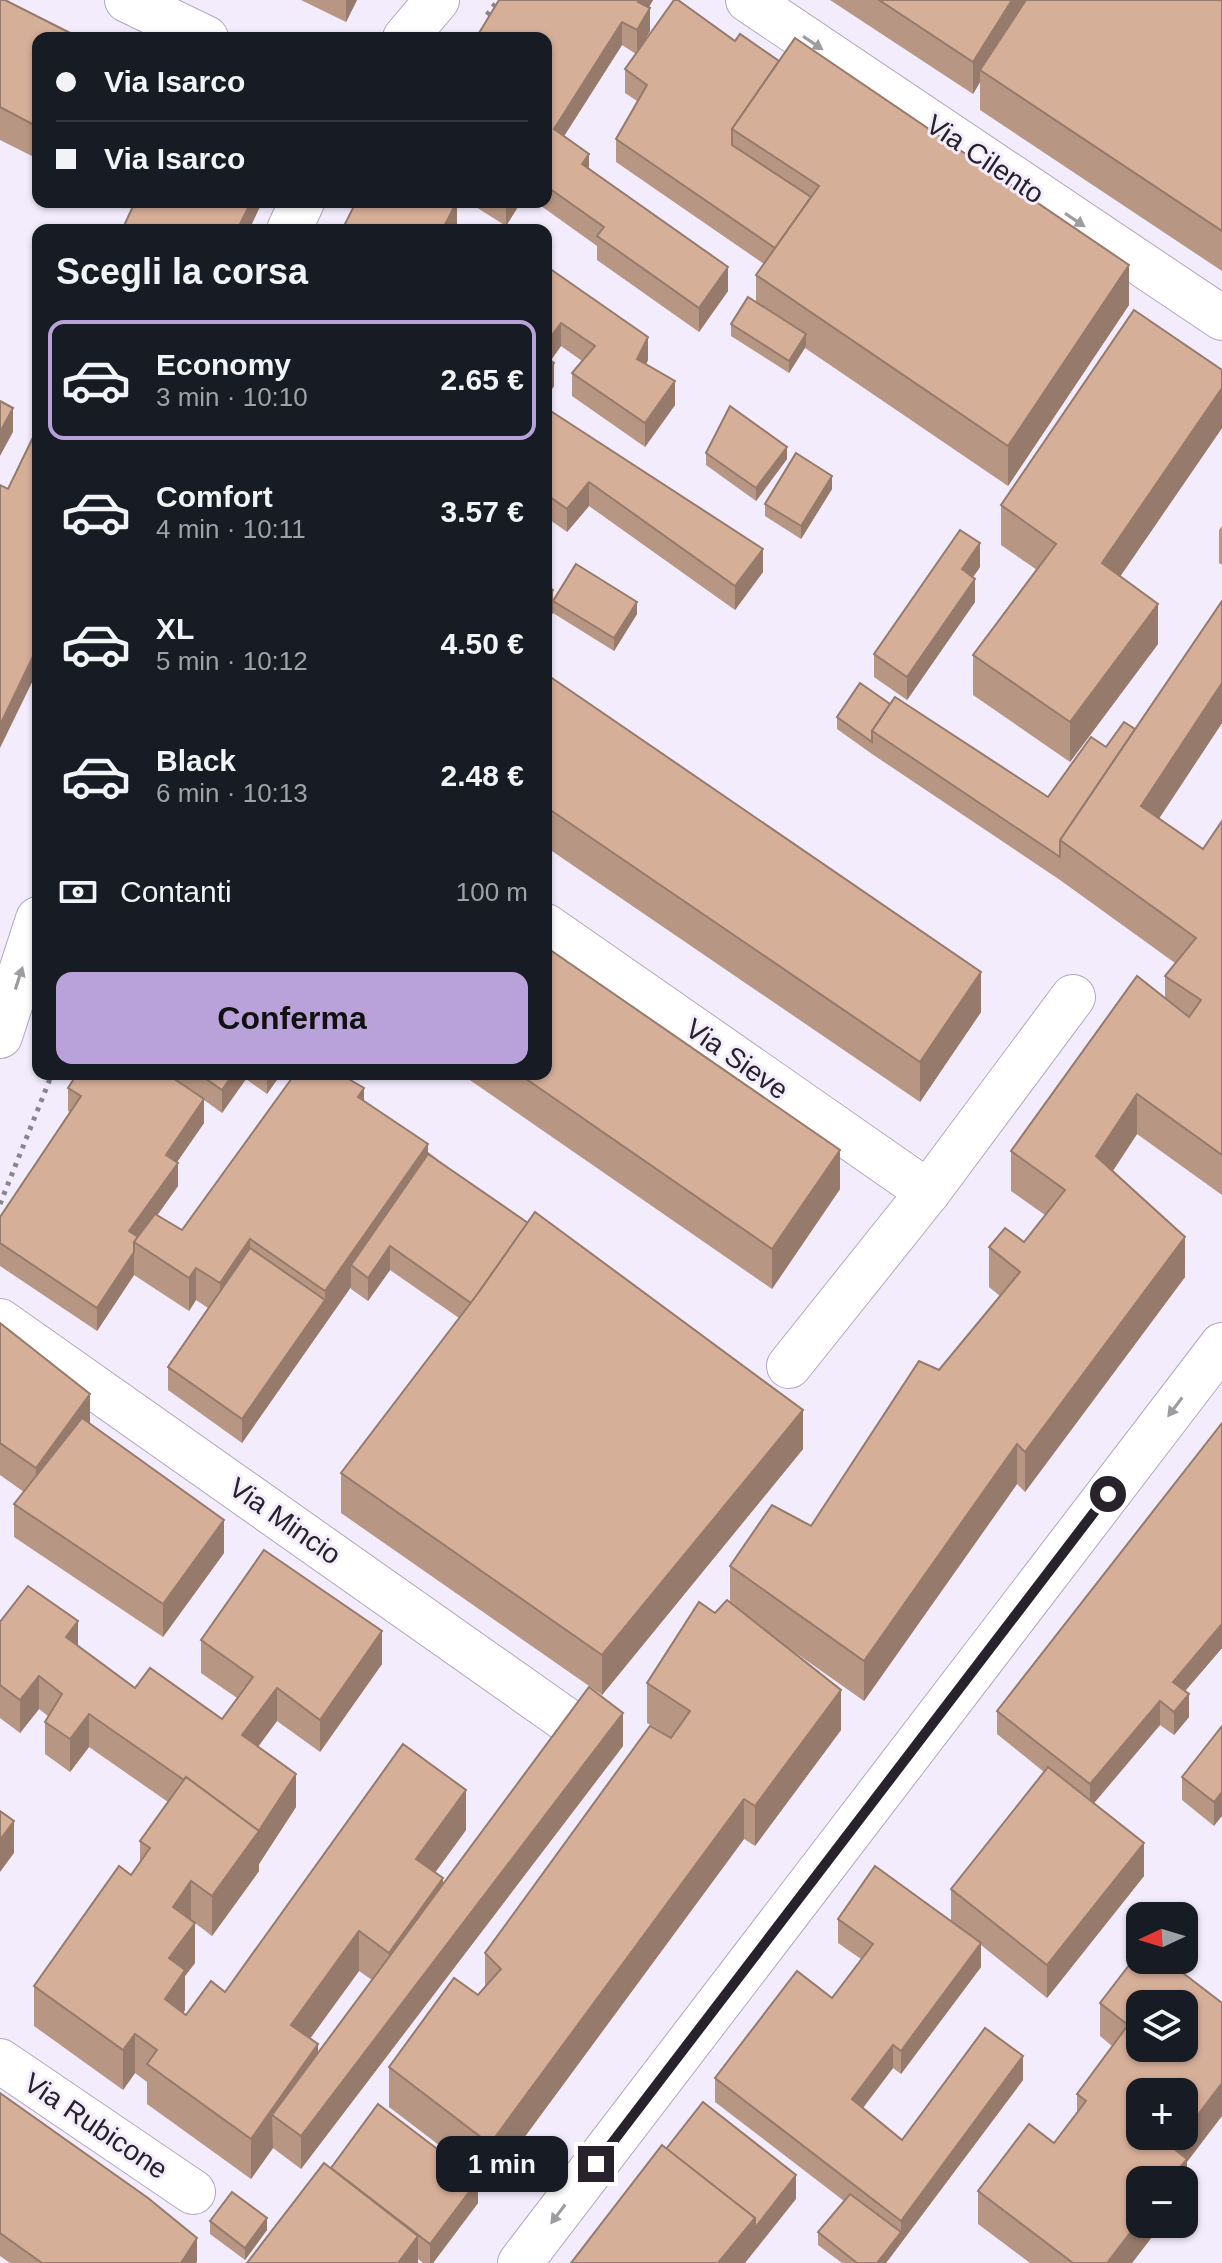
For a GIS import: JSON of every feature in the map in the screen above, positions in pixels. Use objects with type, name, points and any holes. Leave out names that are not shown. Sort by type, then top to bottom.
[{"type":"street","points":[[127,0],[194,32]]},
{"type":"street","points":[[410,32],[437,0]]},
{"type":"street","name":"Via Cilento","points":[[748,0],[1222,318]]},
{"type":"street","name":"Via Sieve","points":[[552,930],[928,1192]]},
{"type":"street","points":[[0,1036],[32,937]]},
{"type":"street","points":[[789,1366],[928,1192],[1073,997]]},
{"type":"street","name":"Via Mincio","points":[[0,1321],[569,1722]]},
{"type":"street","points":[[520,2263],[1222,1345]]},
{"type":"street","name":"Via Rubicone","points":[[0,2061],[193,2192]]},
{"type":"path","points":[[0,1204],[50,1080]]},
{"type":"building","points":[[0,0],[5,0],[68,32],[32,32],[32,124],[0,107]]},
{"type":"building","points":[[499,0],[640,0],[638,2],[650,8],[637,30],[622,22],[554,129],[589,154],[582,164],[728,267],[699,308],[597,236],[604,227],[552,190],[552,32],[480,32]]},
{"type":"building","points":[[674,0],[735,41],[740,34],[779,61],[732,129],[732,145],[811,197],[775,248],[616,139],[647,85],[625,69]]},
{"type":"building","points":[[879,0],[1012,0],[973,62]]},
{"type":"building","points":[[1026,0],[1222,0],[1222,231],[980,70]]},
{"type":"building","points":[[795,38],[1129,265],[1008,446],[756,275],[819,186],[732,129]]},
{"type":"building","points":[[132,208],[248,208],[240,224],[125,224]]},
{"type":"building","points":[[353,208],[454,208],[445,224],[345,224]]},
{"type":"building","points":[[552,270],[648,337],[637,359],[675,381],[645,423],[572,373],[595,346],[561,323],[552,335]]},
{"type":"building","points":[[748,297],[806,334],[789,361],[731,324]]},
{"type":"building","points":[[1134,310],[1222,370],[1222,388],[1102,563],[1158,604],[1070,722],[973,655],[1056,544],[1001,505]]},
{"type":"building","points":[[0,401],[13,408],[0,432]]},
{"type":"building","points":[[730,406],[787,447],[756,488],[706,453]]},
{"type":"building","points":[[552,412],[763,549],[735,586],[589,482],[567,509],[552,498]]},
{"type":"building","points":[[32,439],[32,658],[0,725],[0,485],[8,489]]},
{"type":"building","points":[[796,453],[832,476],[801,526],[765,504]]},
{"type":"building","points":[[960,530],[980,543],[962,569],[975,579],[907,677],[874,654]]},
{"type":"building","points":[[576,564],[637,602],[614,638],[553,601]]},
{"type":"building","points":[[1222,601],[1222,683],[1141,806],[1203,849],[1222,821],[1222,1155],[1137,1094],[1096,1156],[1185,1237],[1025,1452],[1017,1444],[864,1661],[730,1566],[772,1505],[811,1526],[919,1361],[939,1370],[1020,1272],[989,1247],[1005,1228],[1024,1242],[1065,1190],[1011,1151],[1137,976],[1189,1017],[1201,1000],[1165,976],[1196,938],[1060,840]]},
{"type":"building","points":[[552,678],[981,972],[920,1062],[552,811]]},
{"type":"building","points":[[860,683],[890,704],[872,731],[872,742],[837,717]]},
{"type":"building","points":[[895,697],[1048,797],[1091,737],[1106,747],[1124,722],[1135,729],[1060,840],[1060,857],[872,731]]},
{"type":"building","points":[[552,951],[840,1150],[772,1249],[528,1080],[552,1080]]},
{"type":"building","points":[[73,1080],[176,1080],[204,1099],[166,1155],[178,1163],[129,1231],[138,1237],[134,1242],[134,1252],[97,1308],[0,1243],[0,1217],[81,1096],[68,1088]]},
{"type":"building","points":[[208,1080],[229,1080],[222,1090]]},
{"type":"building","points":[[291,1080],[350,1080],[364,1088],[358,1097],[428,1144],[325,1291],[250,1239],[220,1283],[196,1268],[189,1278],[134,1242],[155,1214],[182,1230]]},
{"type":"building","points":[[428,1154],[528,1223],[471,1303],[390,1246],[368,1278],[351,1265]]},
{"type":"building","points":[[535,1212],[803,1410],[602,1655],[341,1473],[479,1292]]},
{"type":"building","points":[[250,1248],[325,1300],[242,1419],[168,1367]]},
{"type":"building","points":[[0,1323],[90,1394],[36,1468],[0,1443]]},
{"type":"building","points":[[82,1418],[224,1520],[163,1604],[14,1504]]},
{"type":"building","points":[[1222,1423],[1222,1624],[1173,1682],[1189,1694],[1174,1712],[1160,1701],[1090,1784],[997,1711]]},
{"type":"building","points":[[264,1550],[382,1631],[320,1720],[277,1688],[242,1735],[296,1774],[259,1831],[186,1777],[184,1780],[89,1714],[70,1739],[45,1722],[62,1694],[39,1676],[20,1700],[0,1685],[0,1622],[28,1586],[78,1621],[66,1637],[135,1688],[150,1668],[222,1719],[253,1677],[201,1640]]},
{"type":"building","points":[[727,1600],[841,1690],[755,1806],[744,1799],[490,2144],[389,2067],[454,1978],[478,1995],[501,1969],[485,1953],[650,1726],[671,1738],[690,1711],[647,1683],[699,1602],[715,1613]]},
{"type":"building","points":[[589,1687],[623,1713],[301,2136],[272,2115]]},
{"type":"building","points":[[1222,1726],[1222,1792],[1214,1802],[1182,1777]]},
{"type":"building","points":[[403,1744],[466,1790],[416,1859],[443,1878],[389,1953],[359,1931],[291,2025],[318,2044],[251,2139],[147,2064],[157,2050],[135,2034],[123,2050],[34,1986],[119,1866],[131,1875],[150,1848],[140,1841],[186,1777],[259,1831],[212,1896],[191,1881],[173,1907],[195,1923],[169,1958],[185,1970],[165,1999],[186,2015],[211,1981],[225,1992]]},
{"type":"building","points":[[1048,1767],[1144,1843],[1047,1965],[951,1889]]},
{"type":"building","points":[[0,1811],[14,1821],[0,1840]]},
{"type":"building","points":[[875,1866],[981,1943],[901,2051],[893,2045],[852,2099],[902,2140],[985,2028],[1023,2056],[901,2221],[715,2078],[797,1971],[832,1998],[873,1944],[838,1919]]},
{"type":"building","points":[[1126,1969],[1126,1974],[1184,1974],[1222,2003],[1222,2083],[1198,2115],[1198,2078],[1126,2078],[1126,2150],[1176,2150],[1187,2159],[1181,2166],[1126,2166],[1126,2238],[1107,2263],[1073,2263],[978,2191],[1029,2124],[1054,2143],[1086,2101],[1077,2094],[1126,2028],[1126,2062],[1198,2062],[1198,1990],[1126,1990],[1126,2023],[1100,2003]]},
{"type":"building","points":[[0,2093],[148,2198],[197,2238],[181,2263],[42,2263],[0,2233]]},
{"type":"building","points":[[703,2102],[796,2175],[755,2228],[755,2218],[666,2149]]},
{"type":"building","points":[[378,2104],[478,2180],[430,2244],[331,2168]]},
{"type":"building","points":[[662,2145],[755,2218],[718,2263],[571,2263]]},
{"type":"building","points":[[324,2163],[418,2236],[398,2263],[247,2263]]},
{"type":"building","points":[[232,2192],[267,2218],[245,2248],[210,2221]]},
{"type":"building","points":[[850,2194],[901,2232],[877,2263],[857,2263],[818,2232]]},
{"type":"route","points":[[596,2164],[1108,1494]]}]
